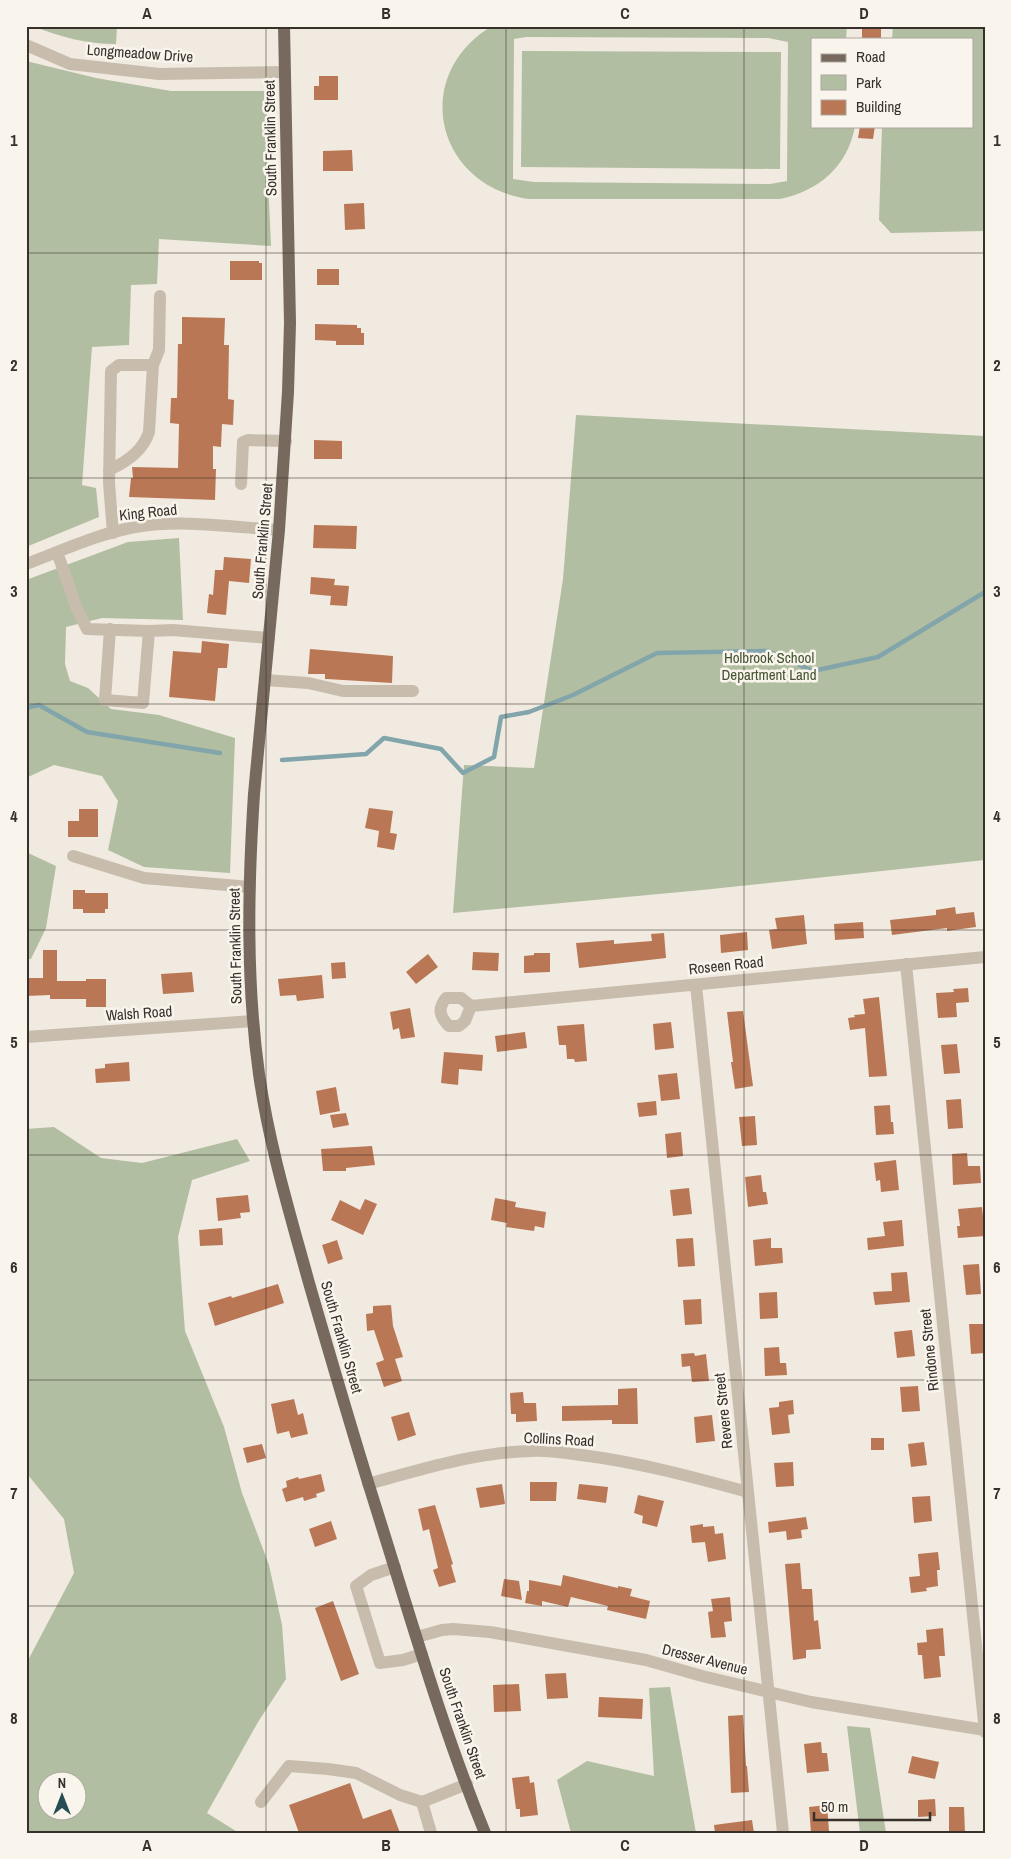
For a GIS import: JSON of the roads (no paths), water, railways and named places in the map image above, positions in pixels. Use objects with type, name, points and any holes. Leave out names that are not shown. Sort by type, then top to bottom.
[{"type":"main road","name":"South Franklin Street","points":[[284,26],[290,323],[286,442],[254,794],[250,888],[253,1021],[259,1077],[273,1148],[294,1230],[368,1484],[422,1654],[466,1784],[486,1833]]},
{"type":"street","name":"Longmeadow Drive","points":[[26,45],[70,64],[159,74],[285,72]]},
{"type":"street","points":[[109,470],[127,461],[147,440],[153,365],[159,350],[160,296]]},
{"type":"street","points":[[113,532],[109,496],[110,371],[119,365],[153,365]]},
{"type":"street","points":[[241,484],[243,442],[248,440],[286,442]]},
{"type":"street","name":"King Road","points":[[26,564],[113,532],[145,526],[180,524],[279,530]]},
{"type":"street","points":[[57,552],[77,609],[87,628],[149,631],[173,630],[269,638]]},
{"type":"street","points":[[110,629],[105,700],[144,702],[149,631]]},
{"type":"street","points":[[265,680],[308,683],[343,691],[413,691]]},
{"type":"street","points":[[73,856],[144,878],[250,888]]},
{"type":"street","name":"Roseen Road","points":[[471,1006],[696,985],[704,982],[985,957]]},
{"type":"street","name":"Rindone Street","points":[[906,964],[985,1731]]},
{"type":"street","name":"Revere Street","points":[[696,985],[783,1833]]},
{"type":"street","name":"Walsh Road","points":[[26,1037],[253,1021]]},
{"type":"street","name":"Collins Road","points":[[368,1484],[442,1464],[486,1456],[532,1451],[609,1458],[702,1479],[748,1492]]},
{"type":"street","points":[[394,1567],[371,1576],[356,1586],[380,1663],[403,1660],[422,1654]]},
{"type":"street","name":"Dresser Avenue","points":[[417,1636],[453,1629],[490,1632],[646,1660],[702,1676],[811,1702],[985,1731]]},
{"type":"street","points":[[261,1802],[289,1766],[356,1773],[400,1795],[422,1802],[466,1784]]},
{"type":"street","points":[[422,1802],[431,1833]]},
{"type":"waterway","points":[[282,760],[366,754],[384,738],[441,749],[463,773],[494,757],[501,717],[529,712],[573,695],[657,653],[768,651],[813,671],[878,657],[985,592]]},
{"type":"waterway","points":[[26,708],[39,705],[87,732],[220,753]]},
{"type":"park label","name":"Holbrook School Department Land","points":[[769,666]]}]
